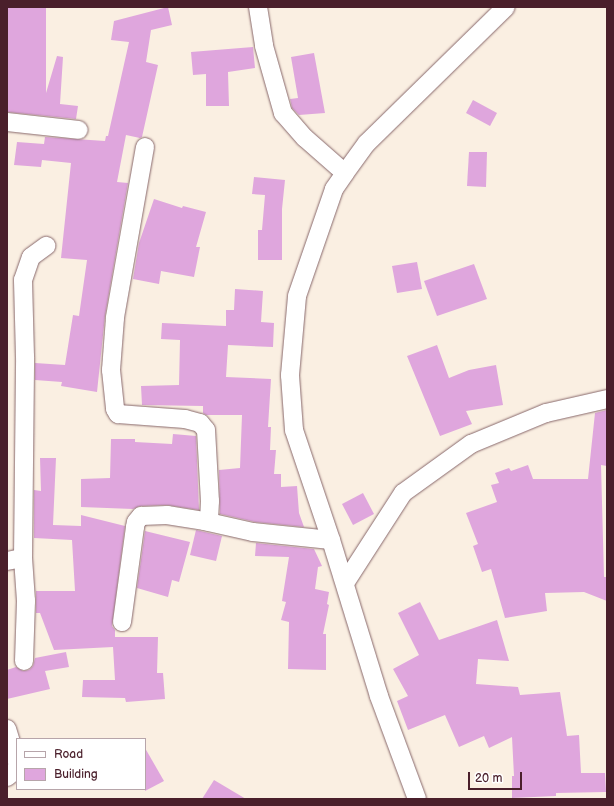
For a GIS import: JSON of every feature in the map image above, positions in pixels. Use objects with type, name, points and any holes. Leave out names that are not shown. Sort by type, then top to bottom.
[{"type":"street","points":[[258,7],[264,46],[283,113],[305,138],[345,174]]},
{"type":"street","points":[[417,799],[379,696],[345,583],[294,430],[290,375],[297,296],[334,189],[367,142],[506,7]]},
{"type":"street","points":[[7,122],[79,130]]},
{"type":"street","points":[[145,147],[115,318],[111,370],[114,409],[118,414],[185,419],[200,423],[206,430],[210,522]]},
{"type":"street","points":[[24,661],[26,601],[15,560],[25,357],[23,280],[31,257],[46,246]]},
{"type":"street","points":[[345,583],[403,493],[471,444],[546,413],[607,399]]},
{"type":"street","points":[[122,622],[136,522],[141,516],[167,515],[210,522],[253,532],[331,540]]},
{"type":"street","points":[[7,729],[16,759]]},
{"type":"street","points":[[7,778],[16,770]]},
{"type":"building","points":[[7,7],[46,7],[46,93],[57,56],[63,57],[60,104],[78,106],[76,119],[7,112]]},
{"type":"building","points":[[168,7],[172,25],[151,30],[146,62],[158,65],[142,137],[140,138],[126,135],[117,182],[128,183],[105,316],[97,392],[61,386],[62,382],[35,380],[35,363],[65,365],[73,315],[79,316],[87,260],[61,258],[71,163],[42,160],[41,167],[14,165],[17,142],[44,144],[45,137],[105,141],[106,136],[108,136],[129,42],[111,40],[114,21]]},
{"type":"building","points":[[253,47],[255,68],[228,72],[229,106],[206,106],[206,74],[193,75],[191,52]]},
{"type":"building","points":[[314,53],[325,113],[299,115],[292,108],[290,99],[298,98],[291,57]]},
{"type":"building","points":[[473,100],[497,113],[490,126],[466,113]]},
{"type":"building","points":[[469,152],[487,152],[486,187],[467,186]]},
{"type":"building","points":[[254,177],[285,180],[282,209],[282,260],[258,260],[258,230],[262,230],[265,195],[252,194]]},
{"type":"building","points":[[154,199],[182,208],[183,206],[206,212],[196,247],[200,247],[194,277],[161,271],[159,284],[133,279],[139,243]]},
{"type":"building","points":[[417,262],[422,289],[397,293],[392,266]]},
{"type":"building","points":[[474,264],[487,299],[437,316],[424,281]]},
{"type":"building","points":[[235,289],[263,291],[261,322],[274,323],[273,347],[228,345],[226,377],[271,379],[268,427],[271,427],[270,450],[276,450],[274,474],[281,474],[281,487],[297,486],[299,513],[304,527],[255,522],[220,514],[219,470],[240,468],[242,415],[206,415],[203,413],[203,406],[142,405],[141,386],[179,385],[180,340],[161,339],[162,323],[226,326],[226,310],[234,310]]},
{"type":"building","points":[[437,345],[449,378],[469,370],[496,365],[503,405],[466,411],[472,424],[440,436],[407,356]]},
{"type":"building","points":[[607,410],[607,466],[601,465],[604,577],[607,577],[607,601],[584,592],[545,593],[547,611],[505,618],[491,569],[482,572],[473,546],[478,544],[466,513],[497,502],[491,485],[499,483],[495,473],[509,468],[511,471],[528,465],[533,479],[588,479],[595,413]]},
{"type":"building","points":[[173,434],[196,436],[199,510],[167,505],[140,506],[133,509],[81,507],[81,479],[110,478],[111,439],[135,439],[135,442],[172,444]]},
{"type":"building","points":[[40,458],[56,458],[53,525],[81,526],[81,515],[125,526],[112,626],[115,630],[115,637],[158,637],[157,673],[163,673],[165,699],[126,702],[125,698],[82,697],[83,680],[115,680],[113,647],[54,650],[40,613],[36,613],[36,591],[75,591],[72,540],[34,538],[34,490],[41,491]]},
{"type":"building","points":[[363,493],[374,514],[353,525],[342,504]]},
{"type":"building","points":[[196,530],[222,536],[216,561],[190,555]]},
{"type":"building","points":[[145,531],[190,542],[179,582],[172,580],[168,597],[137,588]]},
{"type":"building","points":[[256,543],[314,549],[322,566],[318,567],[315,589],[329,592],[327,604],[329,605],[323,634],[326,634],[326,670],[288,669],[289,622],[281,620],[286,602],[282,601],[289,557],[255,556]]},
{"type":"building","points":[[420,602],[439,640],[497,620],[509,661],[478,659],[476,684],[518,687],[520,695],[560,692],[567,736],[579,735],[581,773],[605,773],[606,792],[556,793],[556,796],[512,798],[512,776],[514,776],[512,737],[489,748],[484,736],[459,747],[445,715],[408,730],[397,701],[408,696],[393,669],[419,655],[398,613]]},
{"type":"building","points":[[66,652],[69,667],[45,671],[50,689],[7,699],[7,670],[16,667],[23,671],[29,670],[33,666],[35,658]]},
{"type":"building","points":[[146,750],[164,781],[145,791],[146,790]]},
{"type":"building","points":[[214,780],[246,799],[202,799]]}]
